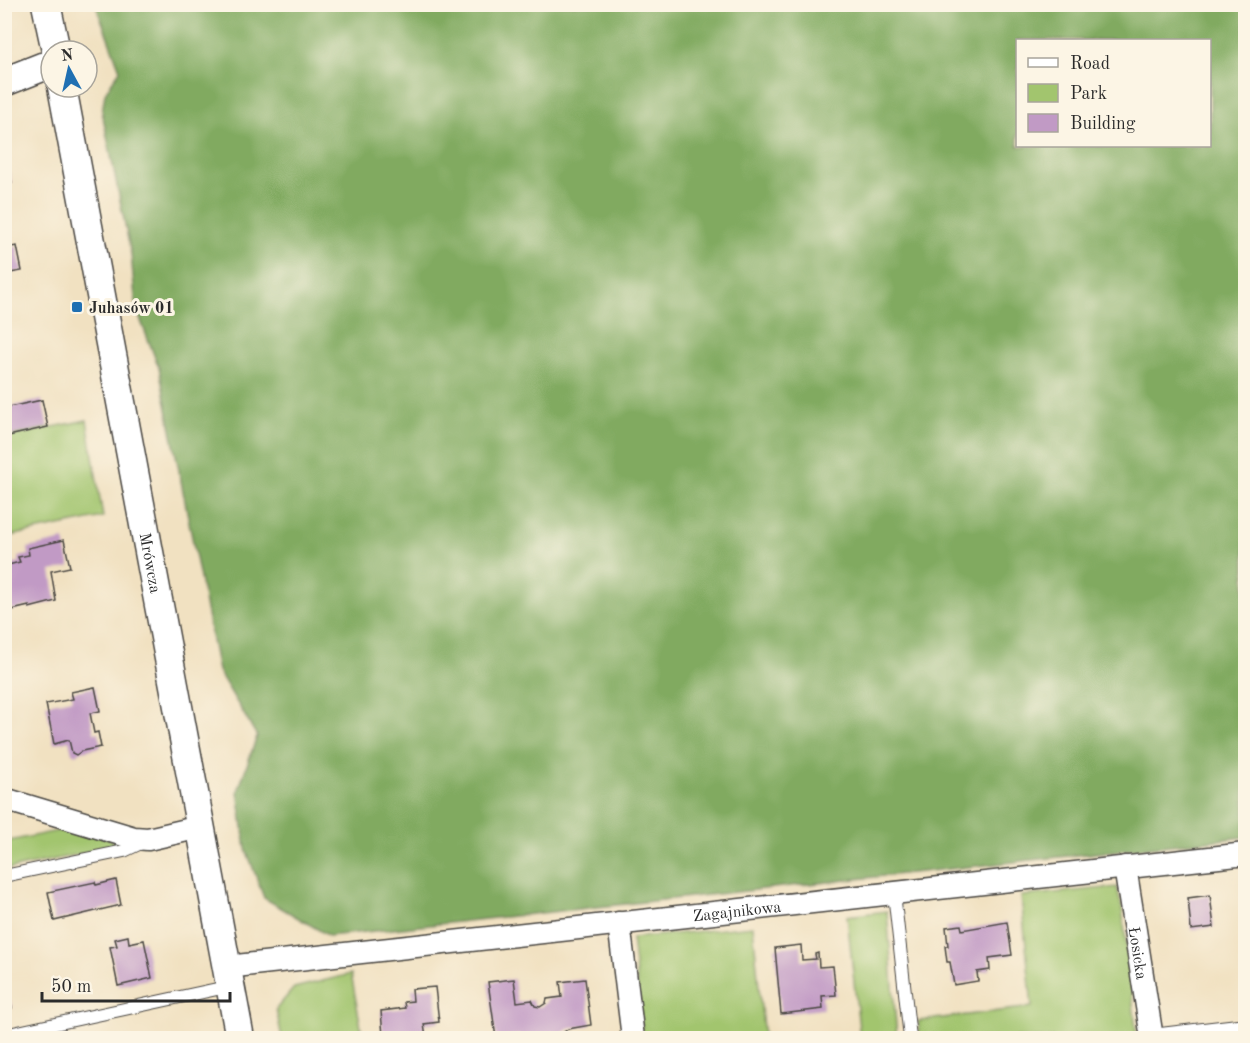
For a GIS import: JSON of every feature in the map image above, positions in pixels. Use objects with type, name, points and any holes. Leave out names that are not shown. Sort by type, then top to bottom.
[{"type":"street","points":[[46,4],[53,39]]},
{"type":"street","points":[[4,82],[39,68]]},
{"type":"street","name":"Mrówcza","points":[[64,99],[240,1038]]},
{"type":"street","points":[[4,799],[123,836],[148,839],[200,827]]},
{"type":"street","name":"Zagajnikowa","points":[[229,977],[619,923],[1245,854]]},
{"type":"street","name":"Łosicka","points":[[1125,867],[1152,1037]]},
{"type":"street","points":[[619,923],[633,1038]]},
{"type":"lane","points":[[4,876],[124,851],[148,839]]},
{"type":"lane","points":[[894,893],[910,1038]]},
{"type":"lane","points":[[4,1035],[229,977]]},
{"type":"lane","points":[[1152,1037],[1245,1024]]},
{"type":"green space","points":[[96,5],[1245,5],[1245,837],[329,936],[264,898],[246,849],[238,791],[257,736],[218,671],[159,368],[136,308],[131,254],[102,112],[105,93],[120,70]]},
{"type":"green space","points":[[87,420],[103,517],[5,537],[4,437]]},
{"type":"green space","points":[[81,826],[122,845],[5,870],[4,842]]},
{"type":"green space","points":[[1117,887],[1122,908],[1137,1038],[920,1038],[918,1021],[1032,1007],[1021,896]]},
{"type":"green space","points":[[887,911],[897,1038],[860,1038],[847,916]]},
{"type":"green space","points":[[753,926],[764,1038],[643,1038],[632,938]]},
{"type":"green space","points":[[351,974],[363,1038],[282,1038],[276,1009],[294,988]]},
{"type":"building","points":[[4,153],[12,183],[4,185]]},
{"type":"building","points":[[7,228],[11,247],[17,246],[22,271],[4,274],[4,229]]},
{"type":"building","points":[[42,400],[48,427],[4,437],[4,408]]},
{"type":"building","points":[[64,540],[70,567],[51,571],[56,601],[12,610],[4,583],[4,566],[20,562],[18,557],[29,555],[28,548]]},
{"type":"building","points":[[95,687],[100,711],[90,713],[94,733],[98,732],[101,747],[82,751],[76,755],[72,753],[69,740],[54,744],[46,704],[73,699],[71,692]]},
{"type":"building","points":[[116,880],[121,905],[54,921],[48,892]]},
{"type":"building","points":[[1210,895],[1214,927],[1191,930],[1188,898]]},
{"type":"building","points":[[1007,922],[1012,955],[989,958],[990,970],[977,972],[978,981],[954,985],[950,962],[947,962],[946,927],[961,925],[962,930]]},
{"type":"building","points":[[128,936],[129,943],[144,940],[152,978],[118,986],[110,947],[117,946],[115,939]]},
{"type":"building","points":[[801,945],[802,960],[816,959],[815,954],[818,953],[819,967],[833,966],[836,995],[822,996],[823,1009],[781,1014],[775,948]]},
{"type":"building","points":[[4,974],[12,1008],[4,1009]]},
{"type":"building","points":[[514,979],[517,1002],[532,1000],[535,1006],[540,1007],[546,1003],[547,999],[562,997],[560,982],[585,979],[591,1025],[568,1029],[556,1038],[524,1038],[519,1035],[496,1038],[488,982]]},
{"type":"building","points":[[435,987],[439,1022],[424,1024],[426,1038],[383,1036],[381,1011],[405,1008],[404,1002],[413,1001],[412,989]]},
{"type":"place","name":"Juhasów 01","points":[[77,307]]}]
